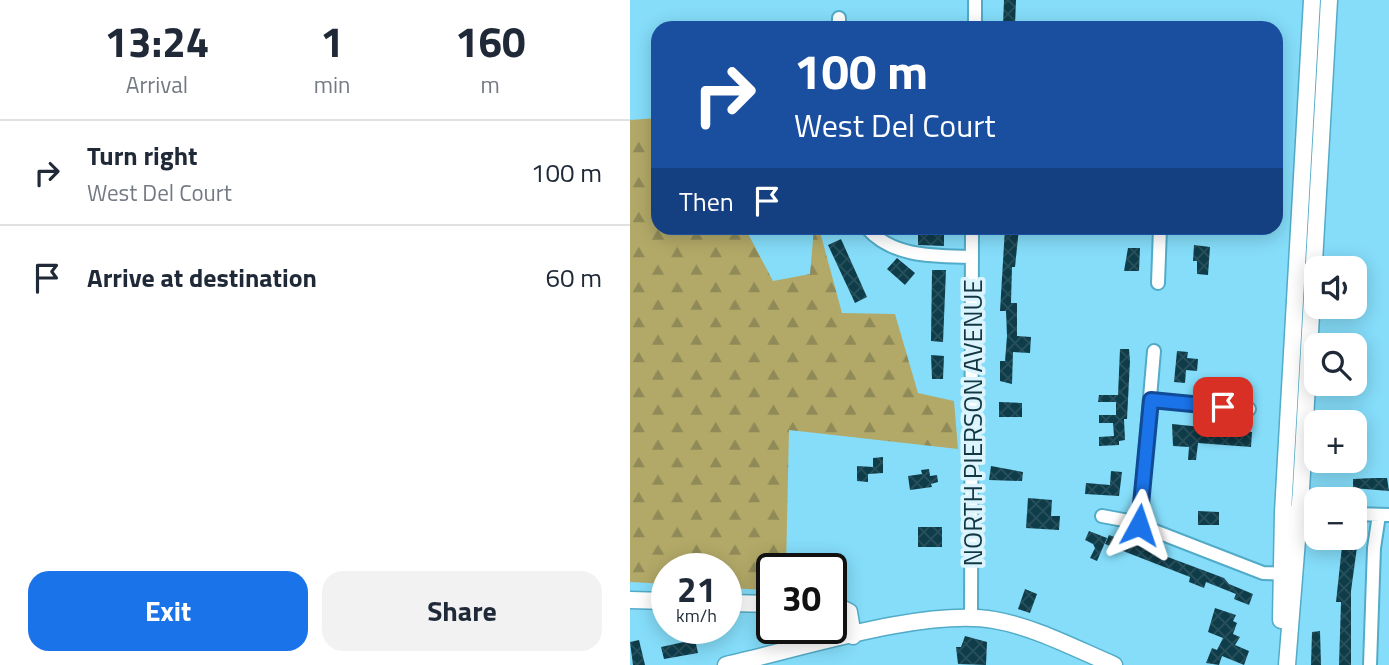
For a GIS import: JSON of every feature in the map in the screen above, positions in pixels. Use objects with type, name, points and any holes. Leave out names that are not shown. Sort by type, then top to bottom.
[{"type":"main road","points":[[1300,512],[1312,0]]},
{"type":"main road","points":[[1277,665],[1280,625],[1300,512],[1329,0]]},
{"type":"main road","points":[[1287,665],[1288,573]]},
{"type":"main road","points":[[630,600],[651,601]]},
{"type":"main road","points":[[847,611],[853,636]]},
{"type":"main road","points":[[726,665],[937,619],[971,618],[1024,628],[1114,665]]},
{"type":"main road","points":[[847,632],[853,636]]},
{"type":"street","points":[[975,0],[975,21]]},
{"type":"street","points":[[873,235],[923,255],[972,257]]},
{"type":"street","name":"NORTH PIERSON AVENUE","points":[[971,618],[972,235]]},
{"type":"street","points":[[1158,283],[1160,235]]},
{"type":"street","points":[[1139,525],[1154,351]]},
{"type":"street","points":[[1151,400],[1250,409]]},
{"type":"street","points":[[1370,665],[1374,548],[1384,515]]},
{"type":"street","points":[[1102,516],[1139,525],[1263,573],[1288,573]]},
{"type":"green space","points":[[651,118],[651,235],[749,235],[773,281],[810,274],[813,235],[821,235],[842,313],[895,314],[918,393],[954,401],[958,449],[789,430],[786,553],[756,553],[756,589],[742,589],[742,553],[651,553],[651,583],[630,582],[630,120]]},
{"type":"building","points":[[1004,0],[1016,0],[1015,21],[1003,21]]},
{"type":"building","points":[[918,235],[944,235],[944,246],[918,245]]},
{"type":"building","points":[[1005,235],[1018,235],[1015,267],[1012,267],[1011,303],[1017,303],[1017,336],[1031,337],[1030,353],[1013,352],[1012,384],[1000,381],[1000,361],[1005,361],[1007,336],[1006,311],[1000,311]]},
{"type":"building","points":[[841,239],[867,297],[855,303],[828,245]]},
{"type":"building","points":[[1194,245],[1210,247],[1208,275],[1197,274],[1197,261],[1193,261]]},
{"type":"building","points":[[1128,248],[1140,248],[1139,271],[1124,271]]},
{"type":"building","points":[[897,258],[915,273],[905,285],[887,269]]},
{"type":"building","points":[[932,270],[946,270],[943,342],[931,341]]},
{"type":"building","points":[[1120,349],[1129,349],[1130,361],[1127,419],[1124,419],[1125,440],[1119,441],[1119,445],[1099,446],[1099,437],[1114,436],[1113,423],[1099,423],[1099,415],[1116,415],[1116,402],[1098,402],[1099,395],[1118,395]]},
{"type":"building","points":[[1177,351],[1188,352],[1187,358],[1198,359],[1197,371],[1186,370],[1185,383],[1174,382]]},
{"type":"building","points":[[931,355],[944,356],[943,379],[932,379]]},
{"type":"building","points":[[999,402],[1022,403],[1022,417],[999,417]]},
{"type":"building","points":[[1172,424],[1252,432],[1251,447],[1198,443],[1196,460],[1188,460],[1189,447],[1173,446]]},
{"type":"building","points":[[883,457],[883,473],[868,474],[868,482],[857,481],[857,466],[873,467],[873,458]]},
{"type":"building","points":[[991,466],[1023,472],[1022,481],[989,480]]},
{"type":"building","points":[[929,469],[930,476],[937,475],[938,482],[931,484],[932,487],[910,490],[908,476],[922,474],[921,470]]},
{"type":"building","points":[[1111,471],[1122,472],[1119,496],[1085,494],[1086,483],[1110,485]]},
{"type":"building","points":[[1387,478],[1389,491],[1353,487],[1353,479]]},
{"type":"building","points":[[1028,498],[1052,500],[1051,516],[1060,516],[1059,530],[1026,528]]},
{"type":"building","points":[[1198,511],[1219,512],[1219,525],[1198,525]]},
{"type":"building","points":[[918,527],[942,527],[942,547],[918,547]]},
{"type":"building","points":[[1089,531],[1107,538],[1097,561],[1090,558],[1095,548],[1093,544],[1085,540]]},
{"type":"building","points":[[1109,535],[1224,578],[1229,584],[1253,594],[1249,605],[1234,599],[1236,594],[1206,582],[1204,588],[1189,582],[1190,577],[1105,544]]},
{"type":"building","points":[[1342,550],[1357,550],[1351,591],[1351,665],[1339,665],[1341,602],[1336,602]]},
{"type":"building","points":[[1025,589],[1037,594],[1030,613],[1018,609]]},
{"type":"building","points":[[1215,608],[1236,615],[1233,621],[1237,623],[1233,634],[1240,637],[1235,645],[1249,651],[1244,665],[1222,656],[1219,665],[1206,663],[1212,648],[1217,650],[1223,638],[1208,632]]},
{"type":"building","points":[[1320,631],[1321,665],[1311,665],[1312,632]]},
{"type":"building","points":[[965,636],[987,642],[986,665],[958,664],[956,647],[961,647]]},
{"type":"building","points":[[639,640],[645,665],[633,665],[630,642]]},
{"type":"building","points":[[696,644],[698,653],[664,659],[661,647]]},
{"type":"route","points":[[1139,525],[1151,400],[1223,407]]}]
